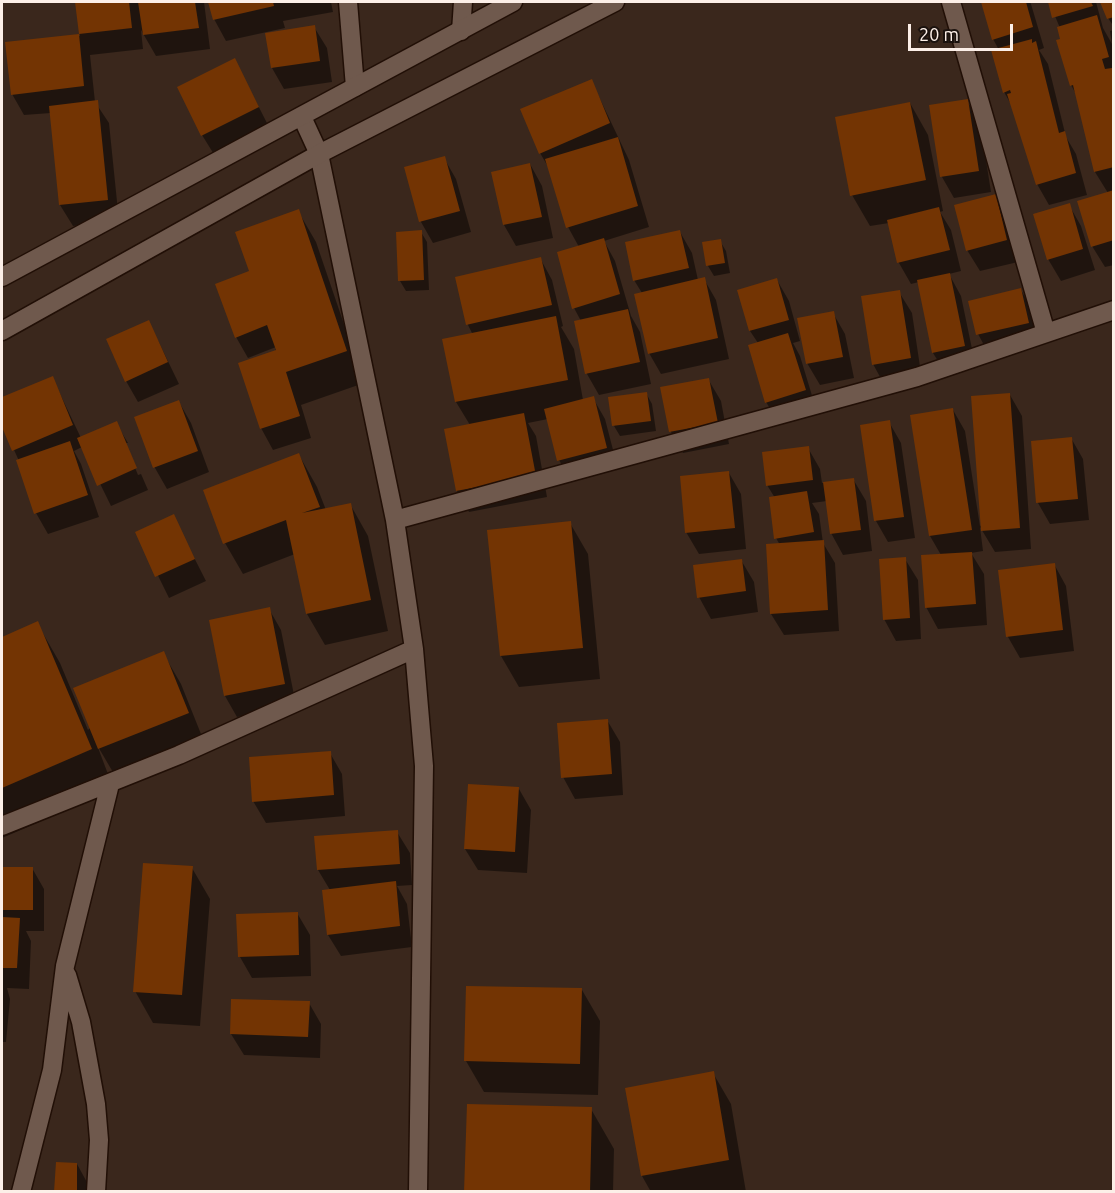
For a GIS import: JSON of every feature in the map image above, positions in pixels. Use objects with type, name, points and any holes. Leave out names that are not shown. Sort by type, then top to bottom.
[{"type":"street","points":[[348,2],[355,87]]},
{"type":"street","points":[[461,31],[463,2]]},
{"type":"street","points":[[2,277],[513,2]]},
{"type":"street","points":[[2,331],[319,154],[615,2]]},
{"type":"street","points":[[951,2],[1046,333]]},
{"type":"street","points":[[302,117],[319,154],[395,520],[414,649],[424,766],[418,1191]]},
{"type":"street","points":[[395,520],[917,377],[1113,310]]},
{"type":"street","points":[[2,826],[110,784],[414,649]]},
{"type":"street","points":[[21,1191],[52,1070],[65,966],[110,784]]},
{"type":"street","points":[[65,966],[81,1022],[96,1104],[99,1140],[96,1191]]},
{"type":"building","points":[[75,2],[129,2],[132,28],[79,34]]},
{"type":"building","points":[[138,2],[195,2],[199,28],[143,35]]},
{"type":"building","points":[[208,2],[273,2],[274,6],[213,20]]},
{"type":"building","points":[[981,2],[1026,2],[1033,27],[992,40]]},
{"type":"building","points":[[1048,2],[1091,2],[1093,6],[1052,18]]},
{"type":"building","points":[[1100,2],[1114,2],[1114,17],[1107,19]]},
{"type":"building","points":[[1097,15],[1109,57],[1102,59],[1105,69],[1112,68],[1114,74],[1114,167],[1094,172],[1073,85],[1070,86],[1056,40],[1060,39],[1057,27]]},
{"type":"building","points":[[315,25],[320,61],[271,68],[265,33]]},
{"type":"building","points":[[79,34],[84,86],[11,95],[5,42]]},
{"type":"building","points":[[1032,39],[1032,43],[1036,41],[1059,133],[1065,131],[1076,173],[1036,185],[1007,94],[1011,93],[1010,90],[1003,93],[991,50]]},
{"type":"building","points":[[235,58],[259,107],[201,136],[177,87]]},
{"type":"building","points":[[592,79],[610,123],[539,154],[520,109]]},
{"type":"building","points":[[968,99],[979,171],[940,177],[929,105]]},
{"type":"building","points":[[98,100],[108,200],[59,205],[49,106]]},
{"type":"building","points":[[910,102],[926,180],[850,196],[835,117]]},
{"type":"building","points":[[618,137],[638,206],[566,228],[545,159]]},
{"type":"building","points":[[445,156],[460,211],[419,222],[404,167]]},
{"type":"building","points":[[530,163],[542,217],[503,225],[491,172]]},
{"type":"building","points":[[1114,190],[1114,240],[1091,247],[1077,201]]},
{"type":"building","points":[[996,194],[1007,240],[966,251],[954,205]]},
{"type":"building","points":[[1070,203],[1083,249],[1047,260],[1033,214]]},
{"type":"building","points":[[939,207],[950,250],[897,263],[887,220]]},
{"type":"building","points":[[299,209],[347,351],[286,372],[300,416],[260,429],[238,363],[276,350],[267,325],[235,338],[215,284],[249,271],[235,232]]},
{"type":"building","points":[[422,230],[424,280],[398,281],[396,232]]},
{"type":"building","points":[[680,230],[689,268],[633,281],[625,242]]},
{"type":"building","points":[[604,238],[620,294],[572,309],[557,252]]},
{"type":"building","points":[[721,239],[725,263],[706,266],[702,242]]},
{"type":"building","points":[[541,257],[552,305],[466,325],[455,277]]},
{"type":"building","points":[[950,273],[965,346],[932,353],[917,280]]},
{"type":"building","points":[[705,277],[718,338],[648,354],[634,294]]},
{"type":"building","points":[[777,278],[789,320],[749,331],[737,290]]},
{"type":"building","points":[[1021,288],[1029,323],[976,335],[968,301]]},
{"type":"building","points":[[900,290],[911,358],[872,365],[861,296]]},
{"type":"building","points":[[628,309],[640,362],[585,374],[574,321]]},
{"type":"building","points":[[834,311],[843,357],[806,364],[797,318]]},
{"type":"building","points":[[556,316],[568,380],[455,402],[442,339]]},
{"type":"building","points":[[149,320],[168,362],[125,382],[106,339]]},
{"type":"building","points":[[788,333],[806,390],[765,403],[748,345]]},
{"type":"building","points":[[53,376],[73,425],[12,451],[2,427],[2,397]]},
{"type":"building","points":[[709,378],[718,423],[669,432],[660,387]]},
{"type":"building","points":[[647,392],[651,421],[612,426],[608,397]]},
{"type":"building","points":[[1010,393],[1020,528],[981,531],[971,396]]},
{"type":"building","points":[[594,396],[607,448],[557,461],[544,409]]},
{"type":"building","points":[[179,400],[198,451],[153,468],[134,417]]},
{"type":"building","points":[[953,408],[972,530],[929,536],[910,415]]},
{"type":"building","points":[[524,413],[536,476],[456,491],[444,429]]},
{"type":"building","points":[[890,420],[904,517],[874,521],[860,425]]},
{"type":"building","points":[[117,421],[137,468],[97,486],[77,438]]},
{"type":"building","points":[[1072,437],[1078,499],[1036,503],[1031,441]]},
{"type":"building","points":[[70,441],[88,495],[34,514],[16,460]]},
{"type":"building","points":[[809,446],[813,480],[766,486],[762,452]]},
{"type":"building","points":[[299,453],[320,507],[302,513],[351,503],[371,600],[306,614],[286,520],[223,544],[203,490]]},
{"type":"building","points":[[729,471],[735,528],[685,533],[680,476]]},
{"type":"building","points":[[854,478],[861,530],[830,534],[823,482]]},
{"type":"building","points":[[807,491],[814,532],[774,539],[769,497]]},
{"type":"building","points":[[174,514],[195,559],[155,577],[135,532]]},
{"type":"building","points":[[571,521],[583,648],[500,656],[487,530]]},
{"type":"building","points":[[824,540],[828,610],[770,614],[766,544]]},
{"type":"building","points":[[972,552],[976,604],[925,608],[921,555]]},
{"type":"building","points":[[906,557],[910,618],[883,620],[879,559]]},
{"type":"building","points":[[742,559],[746,591],[697,598],[693,565]]},
{"type":"building","points":[[1055,563],[1063,630],[1006,637],[998,570]]},
{"type":"building","points":[[270,607],[285,684],[224,696],[209,620]]},
{"type":"building","points":[[38,621],[92,749],[2,788],[2,637]]},
{"type":"building","points":[[164,651],[189,713],[98,749],[73,688]]},
{"type":"building","points":[[608,719],[612,774],[561,778],[557,723]]},
{"type":"building","points":[[331,751],[334,795],[252,802],[249,757]]},
{"type":"building","points":[[468,784],[519,787],[515,852],[464,849]]},
{"type":"building","points":[[398,830],[400,864],[317,870],[314,836]]},
{"type":"building","points":[[143,863],[193,866],[182,995],[133,992]]},
{"type":"building","points":[[2,867],[33,867],[33,910],[2,910]]},
{"type":"building","points":[[396,881],[400,926],[327,935],[322,890]]},
{"type":"building","points":[[298,912],[299,955],[238,957],[236,914]]},
{"type":"building","points":[[2,917],[20,918],[17,968],[2,968]]},
{"type":"building","points":[[466,986],[582,988],[580,1064],[464,1061]]},
{"type":"building","points":[[231,999],[310,1001],[308,1037],[230,1034]]},
{"type":"building","points":[[714,1071],[729,1160],[641,1176],[625,1088]]},
{"type":"building","points":[[467,1104],[592,1107],[590,1192],[464,1192]]},
{"type":"building","points":[[56,1162],[77,1163],[77,1192],[54,1192]]}]
